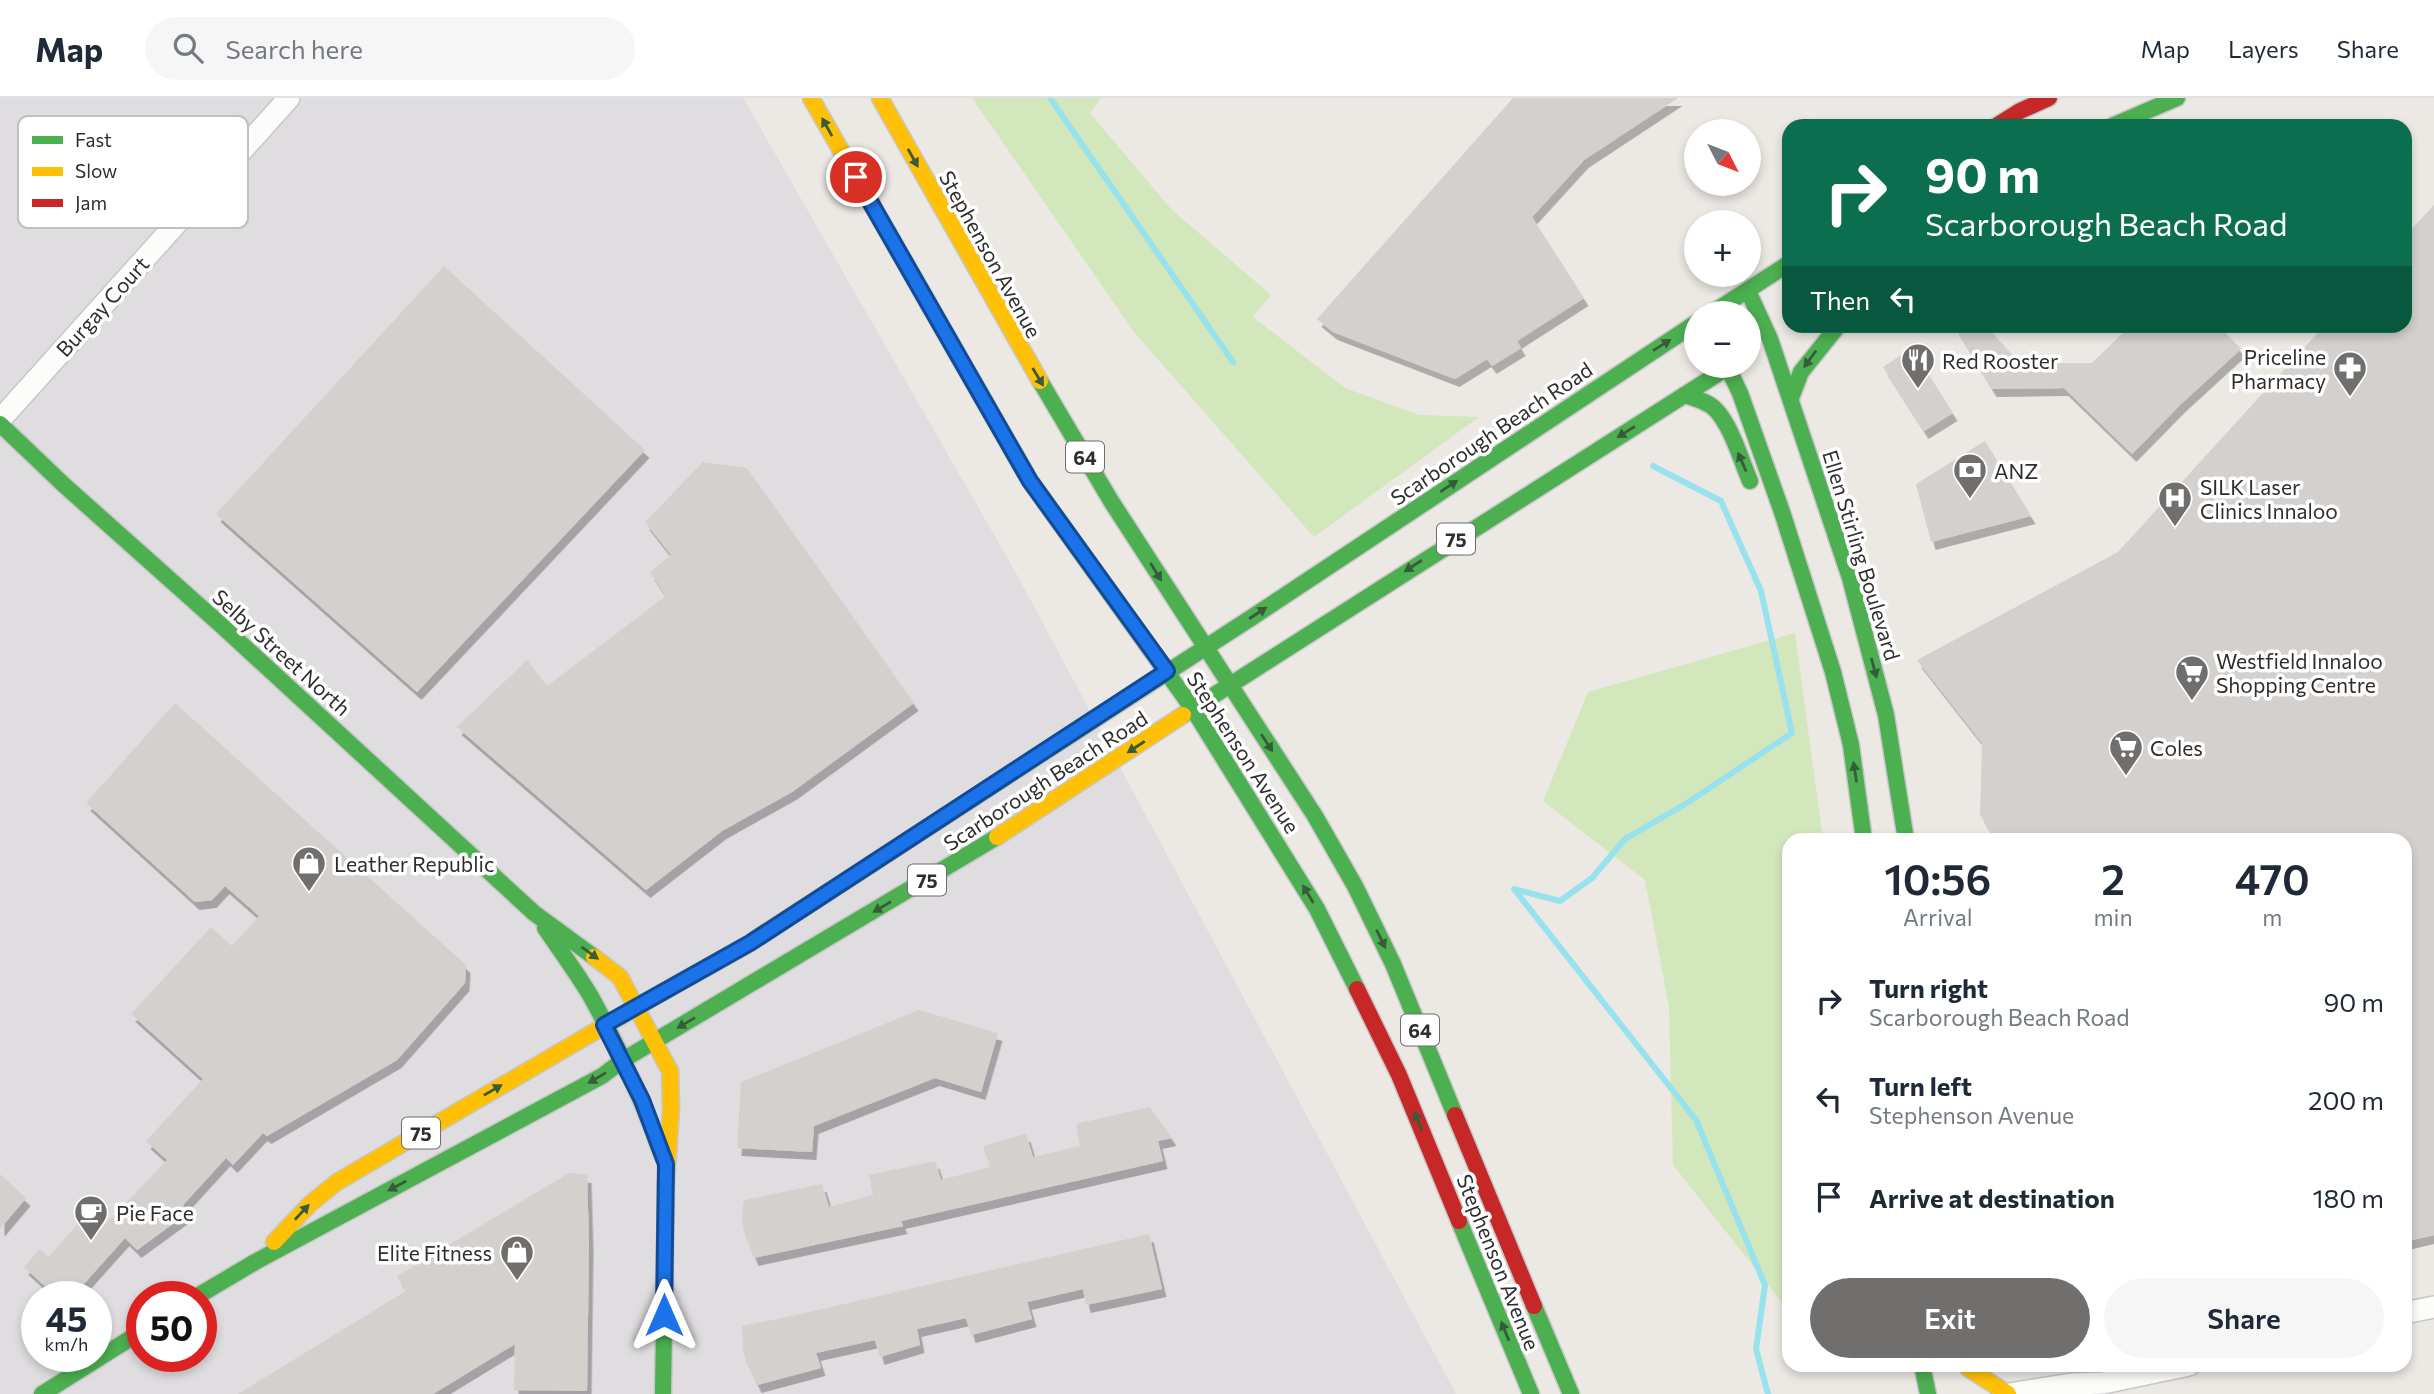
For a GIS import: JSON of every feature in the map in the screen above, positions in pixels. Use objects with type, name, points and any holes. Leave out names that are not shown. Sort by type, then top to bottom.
[{"type":"main road","name":"Stephenson Avenue","points":[[811,98],[1030,481],[1193,709],[1317,909],[1399,1075],[1531,1394]]},
{"type":"main road","name":"Stephenson Avenue","points":[[880,98],[1010,330],[1111,501],[1315,816],[1355,886],[1393,964],[1571,1394]]},
{"type":"main road","points":[[2004,119],[2026,98]]},
{"type":"main road","points":[[2009,119],[2049,98]]},
{"type":"main road","points":[[2128,119],[2176,98]]},
{"type":"main road","points":[[1732,301],[1782,268]]},
{"type":"main road","name":"Ellen Stirling Boulevard","points":[[1748,291],[1770,339],[1791,398],[1850,578],[1886,715],[1905,833]]},
{"type":"main road","name":"Scarborough Beach Road","points":[[255,1262],[310,1204],[337,1182],[604,1025],[750,943],[1684,331]]},
{"type":"main road","points":[[1791,398],[1801,372],[1832,333]]},
{"type":"main road","name":"Scarborough Beach Road","points":[[217,1285],[602,1076],[623,1060],[991,841],[1286,647],[1710,378]]},
{"type":"main road","points":[[1733,378],[1806,588],[1844,714],[1863,833]]},
{"type":"main road","points":[[1684,395],[1701,400],[1715,410],[1740,457],[1755,493]]},
{"type":"main road","name":"Selby Street North","points":[[0,422],[64,485],[215,619],[534,913],[620,976],[670,1071],[663,1394]]},
{"type":"main road","points":[[1770,529],[1806,588]]},
{"type":"main road","name":"Selby Street North","points":[[534,913],[589,996],[623,1060],[642,1100],[666,1164]]},
{"type":"main road","points":[[42,1394],[126,1341]]},
{"type":"main road","points":[[1923,1372],[1927,1394]]},
{"type":"main road","points":[[1969,1372],[1972,1394]]},
{"type":"main road","points":[[1975,1372],[2008,1394]]},
{"type":"street","name":"Burgay Court","points":[[248,144],[289,98]]},
{"type":"street","name":"Burgay Court","points":[[0,422],[173,228]]},
{"type":"street","points":[[2412,1311],[2434,1307]]},
{"type":"street","points":[[2008,1394],[2071,1384],[2097,1389],[2162,1372]]},
{"type":"shaded area","points":[[0,98],[743,98],[1016,573],[1456,1394],[0,1394]]},
{"type":"green space","points":[[972,98],[1101,98],[1090,113],[1171,209],[1271,295],[1253,317],[1345,388],[1419,415],[1479,417],[1314,537],[1134,332]]},
{"type":"green space","points":[[1795,633],[1822,833],[1782,833],[1782,1302],[1673,1165],[1669,1007],[1645,880],[1543,801],[1588,692]]},
{"type":"building","points":[[1513,98],[1678,98],[1584,160],[1532,217],[1584,298],[1517,341],[1521,348],[1492,366],[1487,359],[1455,379],[1333,332],[1317,319]]},
{"type":"building","name":"Westfield Innaloo Shopping Centre","points":[[2434,205],[2434,1235],[2412,1240],[2412,833],[1992,833],[1980,815],[1982,743],[1917,660],[2118,552],[2318,333],[2412,333],[2412,228]]},
{"type":"building","points":[[444,266],[645,450],[417,692],[216,514]]},
{"type":"building","points":[[1958,333],[1992,333],[2020,363],[2092,363],[2123,333],[2226,333],[2241,349],[2132,454],[2064,388],[1992,389]]},
{"type":"building","name":"Red Rooster","points":[[1912,348],[1953,413],[1924,431],[1883,367]]},
{"type":"building","name":"ANZ","points":[[1985,441],[2031,516],[1931,542],[1916,484]]},
{"type":"building","points":[[703,462],[747,468],[914,703],[792,792],[722,831],[646,890],[457,727],[527,660],[547,686],[666,596],[650,572],[671,555],[645,522]]},
{"type":"building","points":[[175,703],[466,965],[465,983],[397,1060],[267,1136],[263,1133],[233,1165],[226,1158],[183,1205],[189,1212],[137,1250],[125,1238],[86,1281],[39,1281],[24,1267],[40,1249],[49,1257],[84,1217],[99,1231],[167,1160],[146,1141],[203,1079],[131,1014],[211,927],[232,946],[259,916],[225,886],[212,900],[195,902],[86,803]]},
{"type":"building","points":[[919,1010],[998,1033],[981,1092],[935,1078],[814,1126],[812,1152],[737,1148],[741,1082]]},
{"type":"building","points":[[1150,1107],[1172,1138],[1158,1141],[1163,1161],[901,1221],[903,1226],[754,1258],[744,1232],[744,1200],[822,1184],[829,1207],[873,1195],[869,1175],[935,1161],[941,1180],[990,1167],[983,1146],[1026,1134],[1033,1157],[1080,1146],[1076,1124]]},
{"type":"building","points":[[569,1173],[587,1175],[587,1391],[514,1390],[515,1344],[433,1394],[238,1394],[406,1291],[397,1276]]},
{"type":"building","points":[[0,1174],[26,1198],[0,1229]]},
{"type":"building","points":[[1149,1234],[1162,1289],[1086,1305],[1083,1289],[1027,1302],[1032,1319],[971,1335],[966,1318],[917,1329],[920,1345],[880,1357],[875,1340],[816,1353],[821,1368],[757,1385],[746,1362],[742,1326]]},
{"type":"waterway","points":[[1050,98],[1233,362]]},
{"type":"waterway","points":[[1653,466],[1721,501],[1761,591],[1792,733],[1687,803],[1625,839],[1592,878],[1560,901],[1514,889],[1696,1120],[1765,1285],[1756,1349],[1768,1394]]},
{"type":"traffic: fast","points":[[2128,119],[2177,98]]},
{"type":"traffic: fast","points":[[1731,301],[1782,268]]},
{"type":"traffic: fast","points":[[1748,291],[1770,339],[1850,578],[1886,715],[1905,833]]},
{"type":"traffic: fast","points":[[928,303],[1030,481],[1193,709],[1317,909],[1357,989]]},
{"type":"traffic: fast","points":[[913,837],[1251,618],[1684,331]]},
{"type":"traffic: fast","points":[[1791,398],[1801,372],[1832,333]]},
{"type":"traffic: fast","points":[[1183,715],[1711,378]]},
{"type":"traffic: fast","points":[[1733,378],[1782,512],[1833,672],[1851,745],[1863,833]]},
{"type":"traffic: fast","points":[[1040,381],[1111,501],[1315,816],[1355,886],[1393,964],[1455,1115]]},
{"type":"traffic: fast","points":[[1684,395],[1708,404],[1721,416],[1731,433],[1750,481]]},
{"type":"traffic: fast","points":[[0,424],[534,913],[594,957]]},
{"type":"traffic: fast","points":[[217,1285],[602,1076],[623,1060],[997,837]]},
{"type":"traffic: fast","points":[[545,928],[585,986],[601,1015],[630,1074],[663,1157]]},
{"type":"traffic: fast","points":[[663,1394],[666,1184]]},
{"type":"traffic: fast","points":[[1459,1221],[1531,1394]]},
{"type":"traffic: fast","points":[[1534,1306],[1571,1394]]},
{"type":"traffic: fast","points":[[42,1394],[126,1341]]},
{"type":"traffic: fast","points":[[1923,1372],[1928,1394]]},
{"type":"traffic: slow","points":[[811,98],[928,303]]},
{"type":"traffic: slow","points":[[880,98],[1040,381]]},
{"type":"traffic: slow","points":[[997,837],[1183,715]]},
{"type":"traffic: slow","points":[[594,957],[620,977],[670,1071],[671,1109],[666,1184]]},
{"type":"traffic: slow","points":[[274,1242],[310,1204],[337,1182],[647,1001]]},
{"type":"traffic: slow","points":[[1974,1372],[2008,1394]]},
{"type":"traffic: jam","points":[[2007,119],[2049,98]]},
{"type":"traffic: jam","points":[[647,1001],[750,943],[913,837]]},
{"type":"traffic: jam","points":[[1357,989],[1399,1075],[1459,1221]]},
{"type":"traffic: jam","points":[[1455,1115],[1534,1306]]},
{"type":"place","name":"Red Rooster","points":[[1918,390]]},
{"type":"place","name":"Priceline Pharmacy","points":[[2350,398]]},
{"type":"place","name":"ANZ","points":[[1970,500]]},
{"type":"place","name":"SILK Laser Clinics Innaloo","points":[[2175,528]]},
{"type":"place","name":"Westfield Innaloo Shopping Centre","points":[[2192,702]]},
{"type":"place","name":"Coles","points":[[2126,777]]},
{"type":"place","name":"Leather Republic","points":[[309,893]]},
{"type":"place","name":"Pie Face","points":[[91,1242]]},
{"type":"place","name":"Elite Fitness","points":[[517,1282]]},
{"type":"route","points":[[664,1315],[666,1164],[642,1100],[604,1025],[750,943],[1167,671],[1030,481],[856,177]]}]
